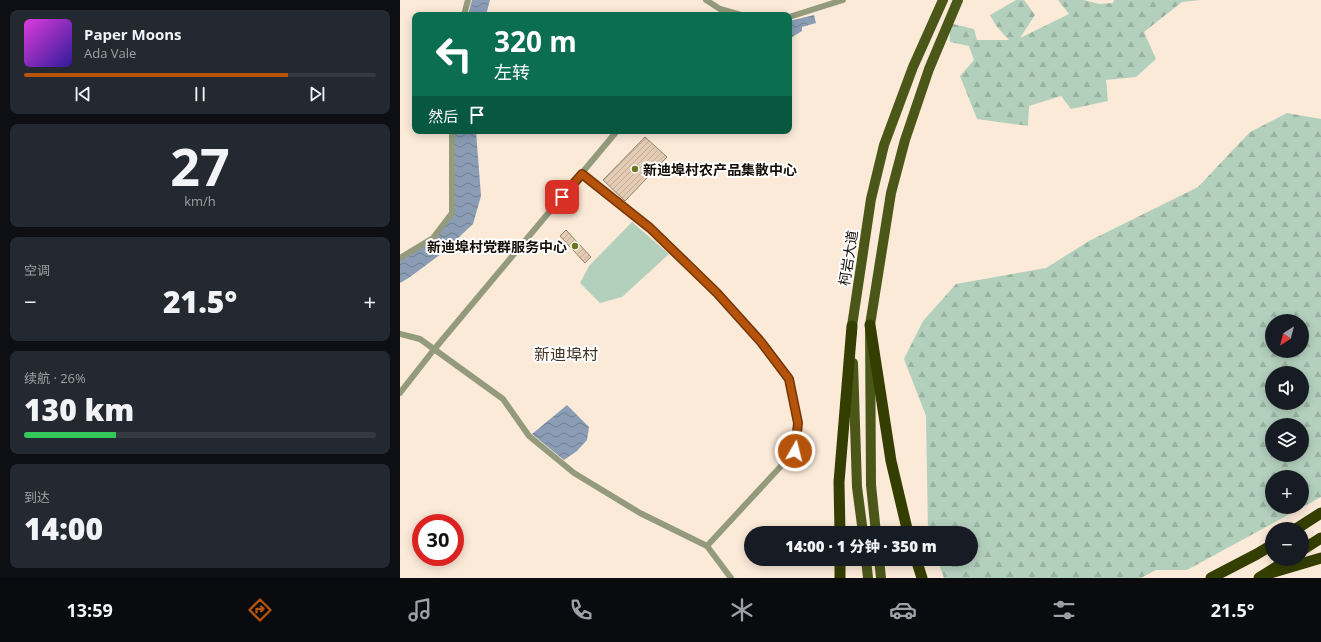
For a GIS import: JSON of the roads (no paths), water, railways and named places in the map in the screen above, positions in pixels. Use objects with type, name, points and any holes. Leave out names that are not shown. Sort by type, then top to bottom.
[{"type":"highway","points":[[870,324],[891,461],[906,526]]},
{"type":"highway","points":[[840,526],[839,482],[852,326]]},
{"type":"highway","points":[[1306,522],[1321,512]]},
{"type":"highway","points":[[1309,546],[1321,538]]},
{"type":"highway","points":[[1211,578],[1265,549]]},
{"type":"highway","points":[[1263,576],[1321,558]]},
{"type":"highway","points":[[840,566],[840,578]]},
{"type":"highway","points":[[918,566],[922,578]]},
{"type":"highway","points":[[1263,576],[1278,566]]},
{"type":"main road","name":"柯岩大道","points":[[861,526],[857,487],[852,326],[871,199],[884,145],[913,67],[943,0]]},
{"type":"main road","points":[[875,526],[871,485],[870,324],[891,193],[905,140],[929,69],[958,0]]},
{"type":"main road","points":[[867,566],[868,578]]},
{"type":"main road","points":[[880,566],[881,578]]},
{"type":"street","points":[[465,12],[468,0]]},
{"type":"street","points":[[706,0],[720,9],[730,12]]},
{"type":"street","points":[[792,16],[843,0]]},
{"type":"street","points":[[400,258],[433,238],[452,213],[452,134]]},
{"type":"street","points":[[400,394],[435,349],[615,134]]},
{"type":"street","points":[[582,174],[650,228],[717,293],[761,342],[789,379],[798,423],[795,451],[707,546]]},
{"type":"street","points":[[400,334],[420,339],[503,399],[529,436],[563,465],[640,513],[707,546],[731,578]]},
{"type":"water","points":[[472,0],[490,0],[487,12],[469,12]]},
{"type":"water","points":[[814,15],[816,23],[802,27],[802,31],[792,37],[792,20]]},
{"type":"water","points":[[453,134],[476,134],[481,196],[473,224],[441,254],[400,283],[400,260],[433,239],[453,214]]},
{"type":"water","points":[[567,405],[589,427],[587,440],[577,451],[564,460],[532,434]]},
{"type":"place","name":"新迪埠村农产品集散中心","points":[[635,169]]},
{"type":"place","name":"新迪埠村党群服务中心","points":[[575,246]]},
{"type":"district","name":"新迪埠村","points":[[566,354]]}]
